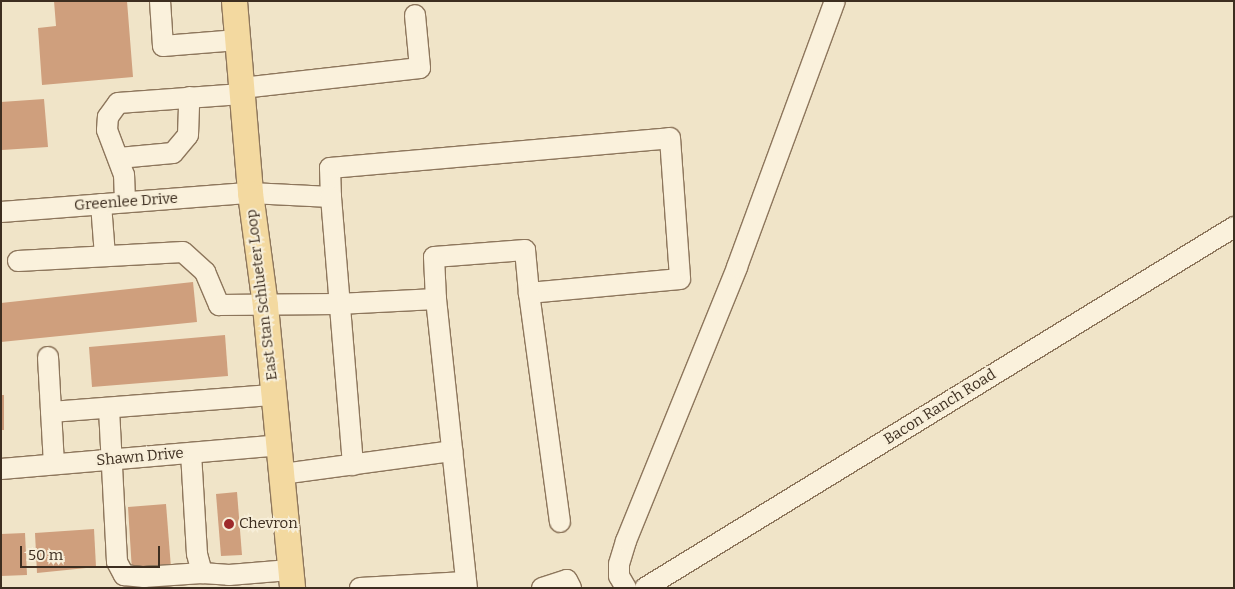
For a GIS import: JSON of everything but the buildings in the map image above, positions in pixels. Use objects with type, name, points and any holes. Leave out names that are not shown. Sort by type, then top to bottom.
[{"type":"main road","name":"East Stan Schlueter Loop","points":[[234,1],[250,193],[265,306],[291,579]]},
{"type":"street","points":[[160,1],[163,46],[238,40]]},
{"type":"street","points":[[626,588],[620,576],[619,564],[626,541],[736,267],[835,1]]},
{"type":"street","points":[[125,202],[124,176],[119,158],[107,130],[108,117],[118,103],[242,91],[420,68],[415,14]]},
{"type":"street","points":[[119,158],[173,154],[188,135],[189,97]]},
{"type":"street","points":[[354,465],[338,304],[330,197],[330,168],[670,138],[680,279],[529,293]]},
{"type":"street","name":"Greenlee Drive","points":[[1,212],[250,193],[330,197]]},
{"type":"street","points":[[101,204],[105,256]]},
{"type":"street","name":"Bacon Ranch Road","points":[[646,588],[1234,227]]},
{"type":"street","points":[[360,588],[466,585],[436,299],[434,257],[525,250],[529,293],[560,522]]},
{"type":"street","points":[[18,261],[183,252],[205,272],[219,305],[338,304],[436,299]]},
{"type":"street","points":[[48,358],[54,464]]},
{"type":"street","points":[[51,412],[274,395]]},
{"type":"street","points":[[109,409],[117,562],[124,575],[144,578],[202,573],[291,579]]},
{"type":"street","name":"Shawn Drive","points":[[1,469],[279,445]]},
{"type":"street","points":[[282,474],[452,451]]},
{"type":"street","points":[[191,453],[197,554],[202,573]]},
{"type":"street","points":[[542,588],[566,580],[571,588]]},
{"type":"place","name":"Chevron","points":[[229,524]]}]
